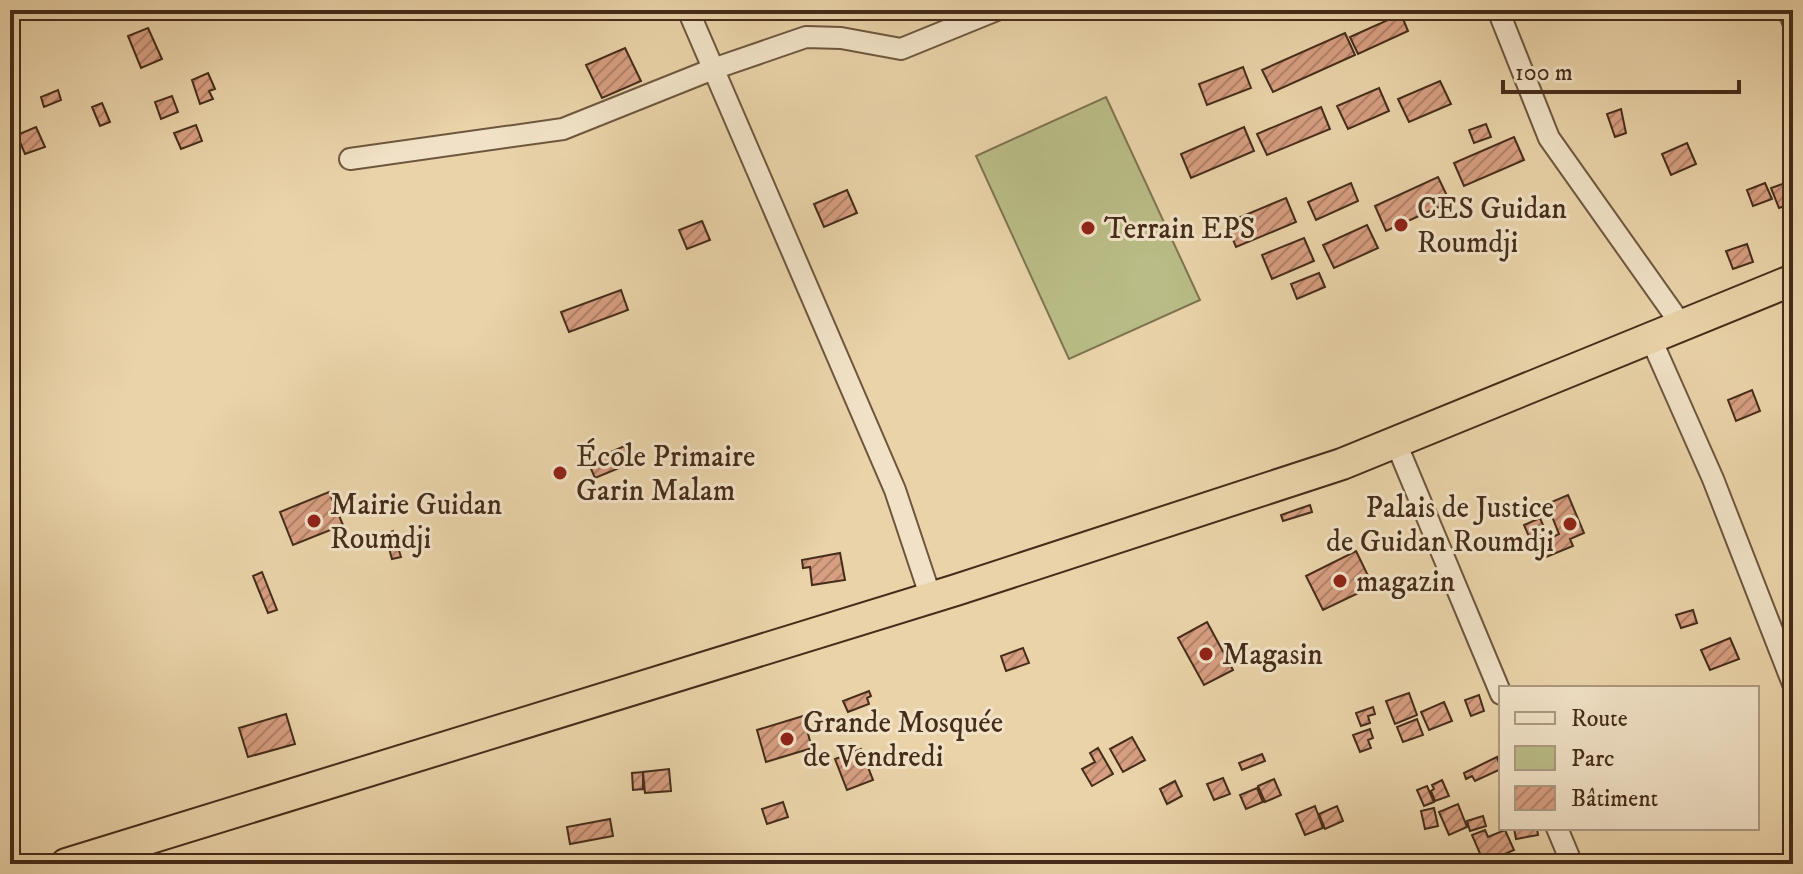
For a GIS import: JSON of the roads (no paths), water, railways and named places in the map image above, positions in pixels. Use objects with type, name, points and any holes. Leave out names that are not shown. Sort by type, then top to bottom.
[{"type":"highway","points":[[66,864],[931,598],[1327,469],[1793,280]]},
{"type":"street","points":[[688,10],[895,490],[931,598]]},
{"type":"street","points":[[350,159],[563,129],[713,69],[806,37],[841,38],[901,49],[997,10]]},
{"type":"street","points":[[1498,10],[1549,138],[1683,327]]},
{"type":"street","points":[[1788,10],[1793,22]]},
{"type":"street","points":[[1651,339],[1713,479],[1793,684]]},
{"type":"street","points":[[1396,443],[1499,689]]},
{"type":"street","points":[[1558,830],[1572,864]]},
{"type":"place","name":"CES Guidan Roumdji","points":[[1401,225]]},
{"type":"place","name":"Terrain EPS","points":[[1088,228]]},
{"type":"place","name":"École Primaire Garin Malam","points":[[560,473]]},
{"type":"place","name":"Mairie Guidan Roumdji","points":[[314,521]]},
{"type":"place","name":"Palais de Justice de Guidan Roumdji","points":[[1570,524]]},
{"type":"place","name":"magazin","points":[[1340,581]]},
{"type":"place","name":"Magasin","points":[[1206,654]]},
{"type":"place","name":"Grande Mosquée de Vendredi","points":[[787,739]]}]
